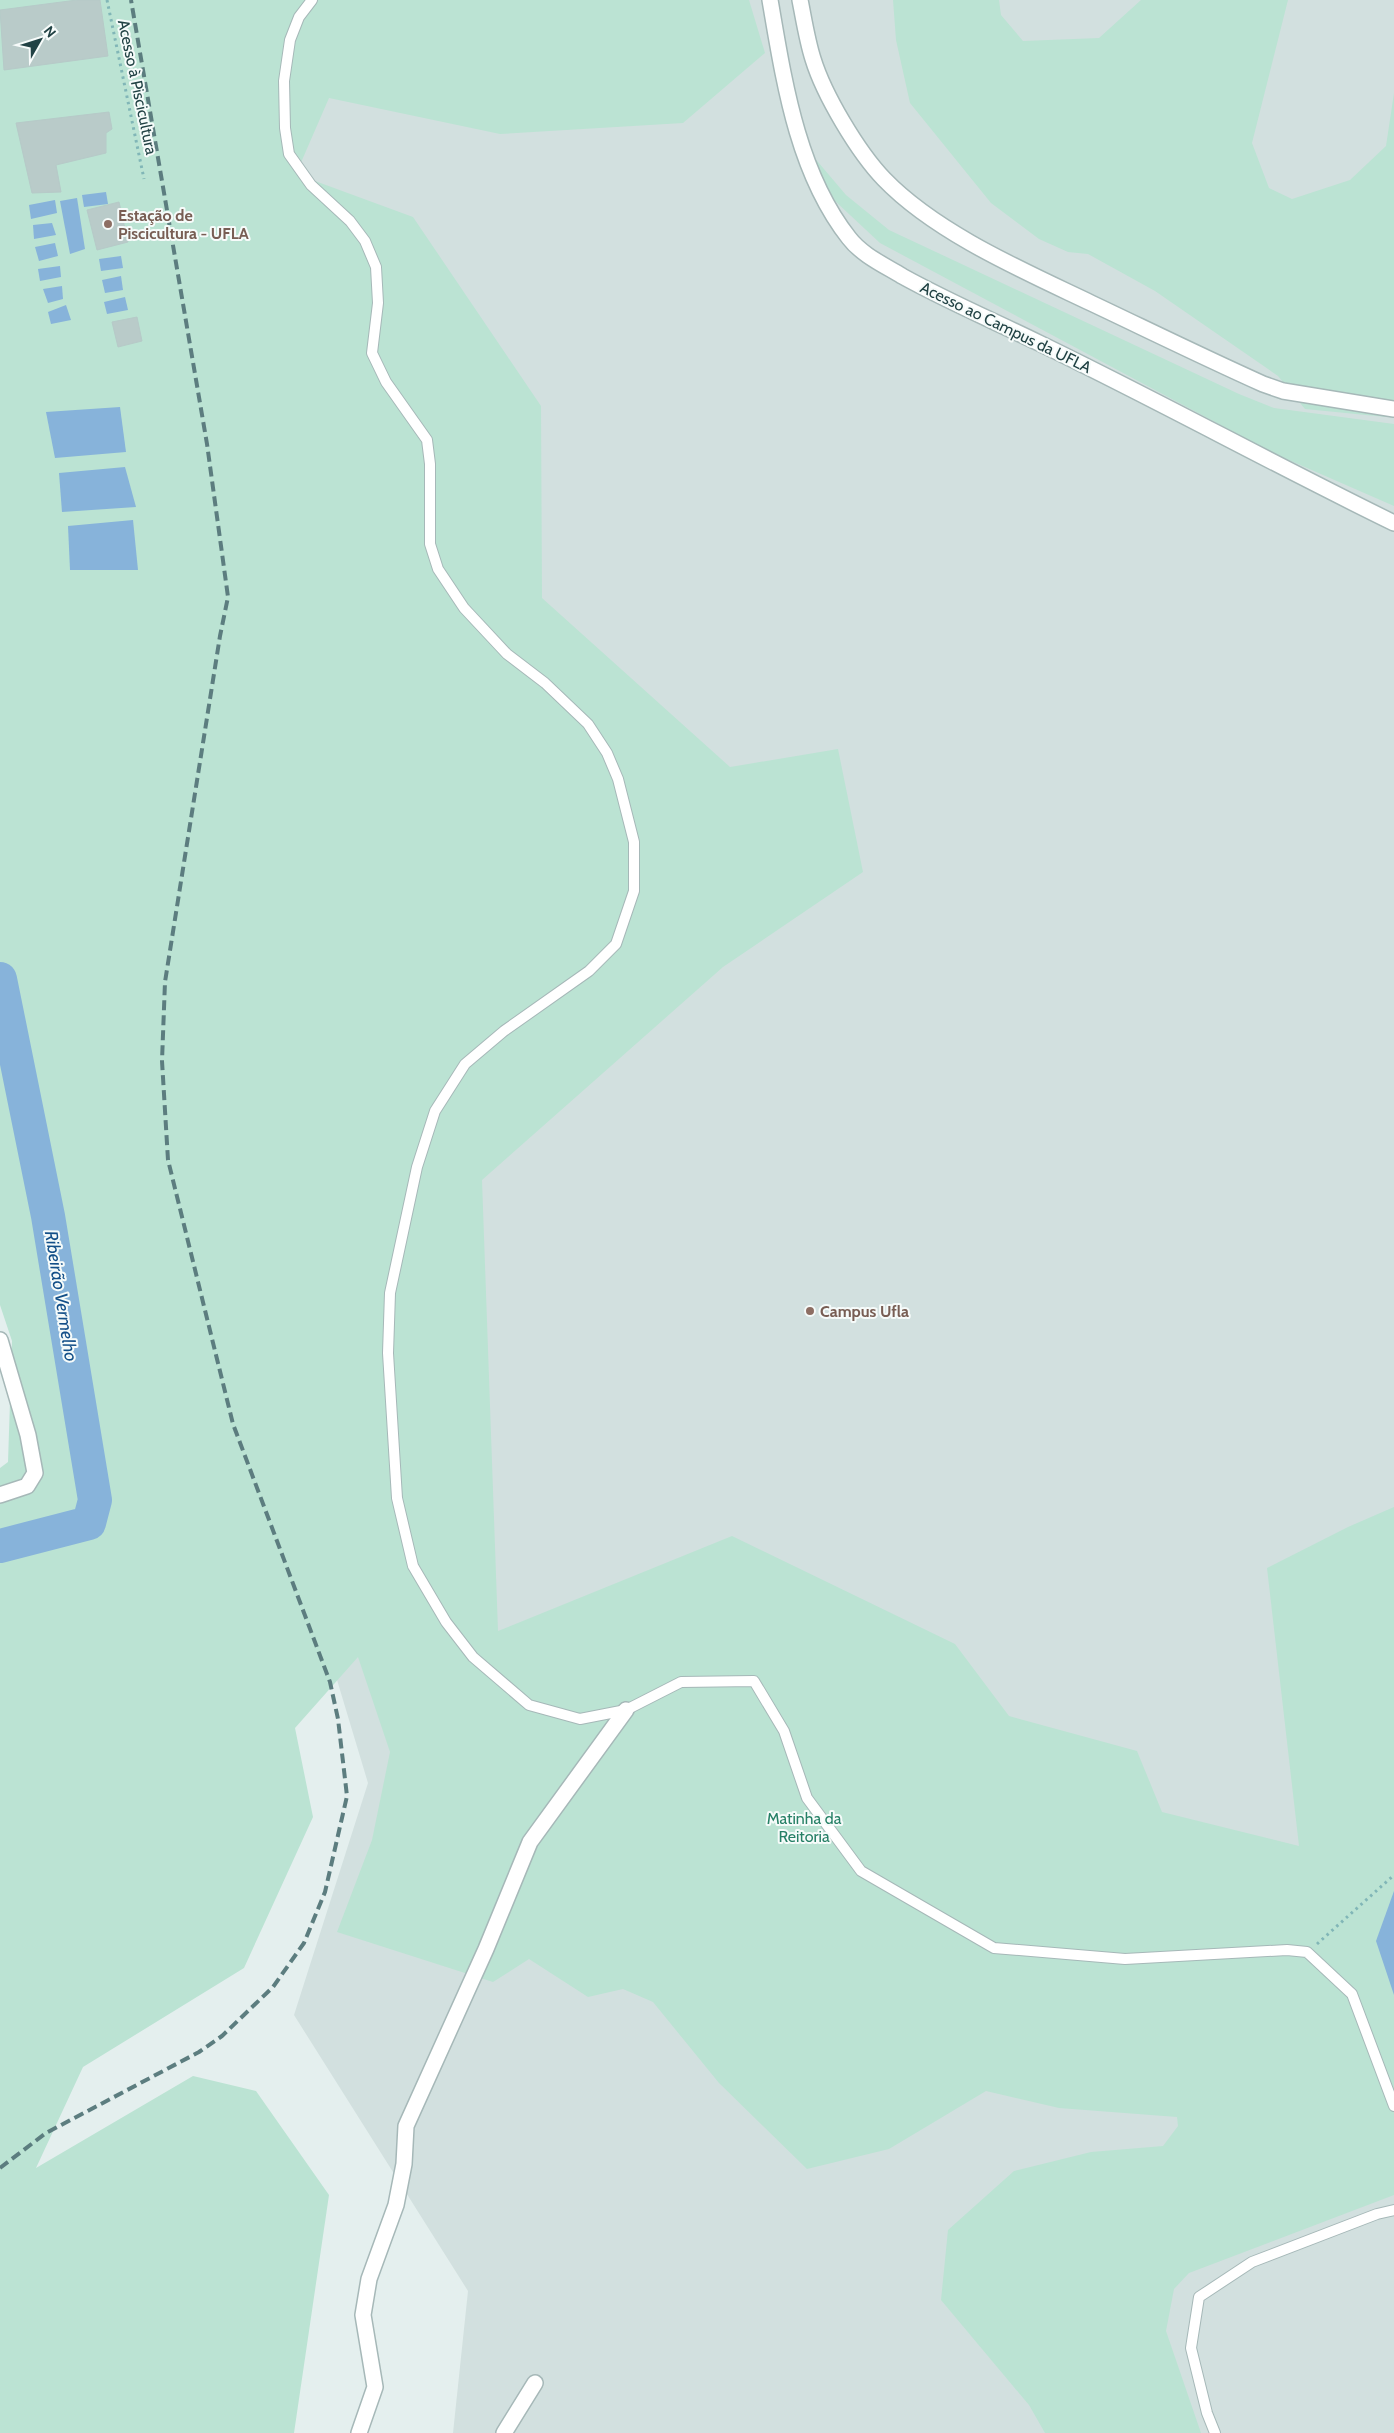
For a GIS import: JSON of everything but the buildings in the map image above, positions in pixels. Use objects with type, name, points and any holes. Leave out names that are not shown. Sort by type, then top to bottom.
[{"type":"street","name":"Acesso ao Campus da UFLA","points":[[770,0],[787,85],[804,155],[833,214],[851,240],[866,253],[932,292],[1168,407],[1394,524]]},
{"type":"street","points":[[800,0],[813,59],[830,99],[858,146],[883,178],[913,206],[974,244],[1047,282],[1232,370],[1282,391],[1394,409]]},
{"type":"street","points":[[0,1340],[35,1462],[35,1473],[31,1483],[0,1495]]},
{"type":"street","points":[[359,2433],[375,2388],[362,2315],[369,2279],[396,2205],[404,2164],[406,2126],[486,1949],[530,1842],[626,1710]]},
{"type":"street","points":[[504,2433],[535,2383]]},
{"type":"lane","points":[[312,0],[298,17],[290,40],[284,81],[285,128],[289,154],[311,185],[350,221],[365,241],[376,267],[378,303],[372,353],[386,382],[413,417],[427,440],[430,464],[430,544],[438,569],[464,608],[507,654],[545,683],[588,724],[607,753],[618,778],[634,842],[634,890],[616,944],[589,971],[504,1030],[465,1064],[434,1111],[417,1167],[390,1293],[388,1363],[397,1498],[413,1566],[446,1622],[473,1658],[530,1705],[580,1719],[626,1710],[681,1682],[754,1681],[784,1731],[807,1798],[861,1871],[994,1948],[1125,1958],[1287,1950],[1307,1952],[1352,1994],[1394,2106]]},
{"type":"lane","points":[[1215,2433],[1207,2413],[1191,2348],[1199,2296],[1252,2262],[1377,2214],[1394,2210]]},
{"type":"path","name":"Acesso à Piscicultura","points":[[107,0],[144,179]]},
{"type":"path","points":[[1307,1952],[1394,1875]]},
{"type":"shaded area","name":"Campus Ufla","points":[[0,0],[1394,0],[1394,2433],[453,2433],[468,2291],[294,2015],[368,1783],[181,1161]]},
{"type":"green space","name":"Matinha da Reitoria","points":[[0,0],[749,0],[765,53],[683,123],[500,134],[329,98],[296,174],[413,217],[541,406],[542,598],[730,767],[838,749],[863,872],[723,967],[482,1180],[498,1631],[732,1536],[955,1644],[1009,1716],[1137,1751],[1162,1812],[1299,1846],[1267,1568],[1348,1527],[1394,1507],[1394,2195],[1189,2273],[1174,2289],[1166,2331],[1201,2433],[1045,2433],[1029,2405],[941,2300],[948,2230],[1014,2171],[1091,2152],[1163,2146],[1178,2126],[1177,2117],[1059,2108],[986,2091],[889,2149],[807,2169],[719,2083],[653,2002],[623,1989],[588,1997],[529,1959],[493,1982],[337,1932],[372,1840],[390,1752],[358,1657],[295,1728],[313,1817],[244,1968],[83,2067],[36,2168],[193,2076],[256,2091],[329,2195],[294,2433],[0,2433],[0,1468],[8,1462],[12,1341],[0,1305]]},
{"type":"green space","points":[[893,0],[999,0],[1001,15],[1023,41],[1099,38],[1141,0],[1288,0],[1252,143],[1269,188],[1292,199],[1350,180],[1386,146],[1394,93],[1394,416],[1386,417],[1305,409],[1278,376],[1155,291],[1088,254],[1068,252],[1039,239],[991,203],[910,103],[896,40]]},
{"type":"green space","points":[[807,149],[846,195],[889,230],[1239,394],[1274,408],[1394,424],[1394,506],[1275,454],[880,243],[835,201]]},
{"type":"water","points":[[106,192],[108,204],[84,207],[82,195]]},
{"type":"water","points":[[77,198],[85,249],[70,254],[60,201]]},
{"type":"water","points":[[55,200],[57,213],[31,219],[29,205]]},
{"type":"water","points":[[52,223],[56,235],[34,239],[33,225]]},
{"type":"water","points":[[55,243],[58,256],[39,261],[35,247]]},
{"type":"water","points":[[121,256],[123,268],[101,271],[99,259]]},
{"type":"water","points":[[60,266],[61,277],[40,281],[38,269]]},
{"type":"water","points":[[121,276],[123,290],[105,293],[102,280]]},
{"type":"water","points":[[62,286],[63,299],[48,303],[43,289]]},
{"type":"water","points":[[125,297],[128,310],[107,314],[104,302]]},
{"type":"water","points":[[66,305],[71,320],[51,324],[48,312]]},
{"type":"water","points":[[120,407],[126,452],[55,458],[46,412]]},
{"type":"water","points":[[125,467],[136,507],[62,512],[59,473]]},
{"type":"water","points":[[133,520],[138,570],[70,570],[68,526]]},
{"type":"water","points":[[1394,1891],[1394,1995],[1376,1941]]},
{"type":"waterway","name":"Ribeirão Vermelho","points":[[0,979],[48,1216],[95,1500],[89,1523],[0,1546]]},
{"type":"railway","points":[[0,2168],[46,2133],[199,2052],[222,2036],[273,1987],[304,1943],[325,1892],[347,1796],[338,1719],[330,1682],[233,1424],[168,1160],[162,1061],[165,982],[220,636],[228,597],[207,444],[131,0]]},
{"type":"place","name":"Estação de Piscicultura - UFLA","points":[[108,224]]},
{"type":"place","name":"Campus Ufla","points":[[810,1311]]}]
